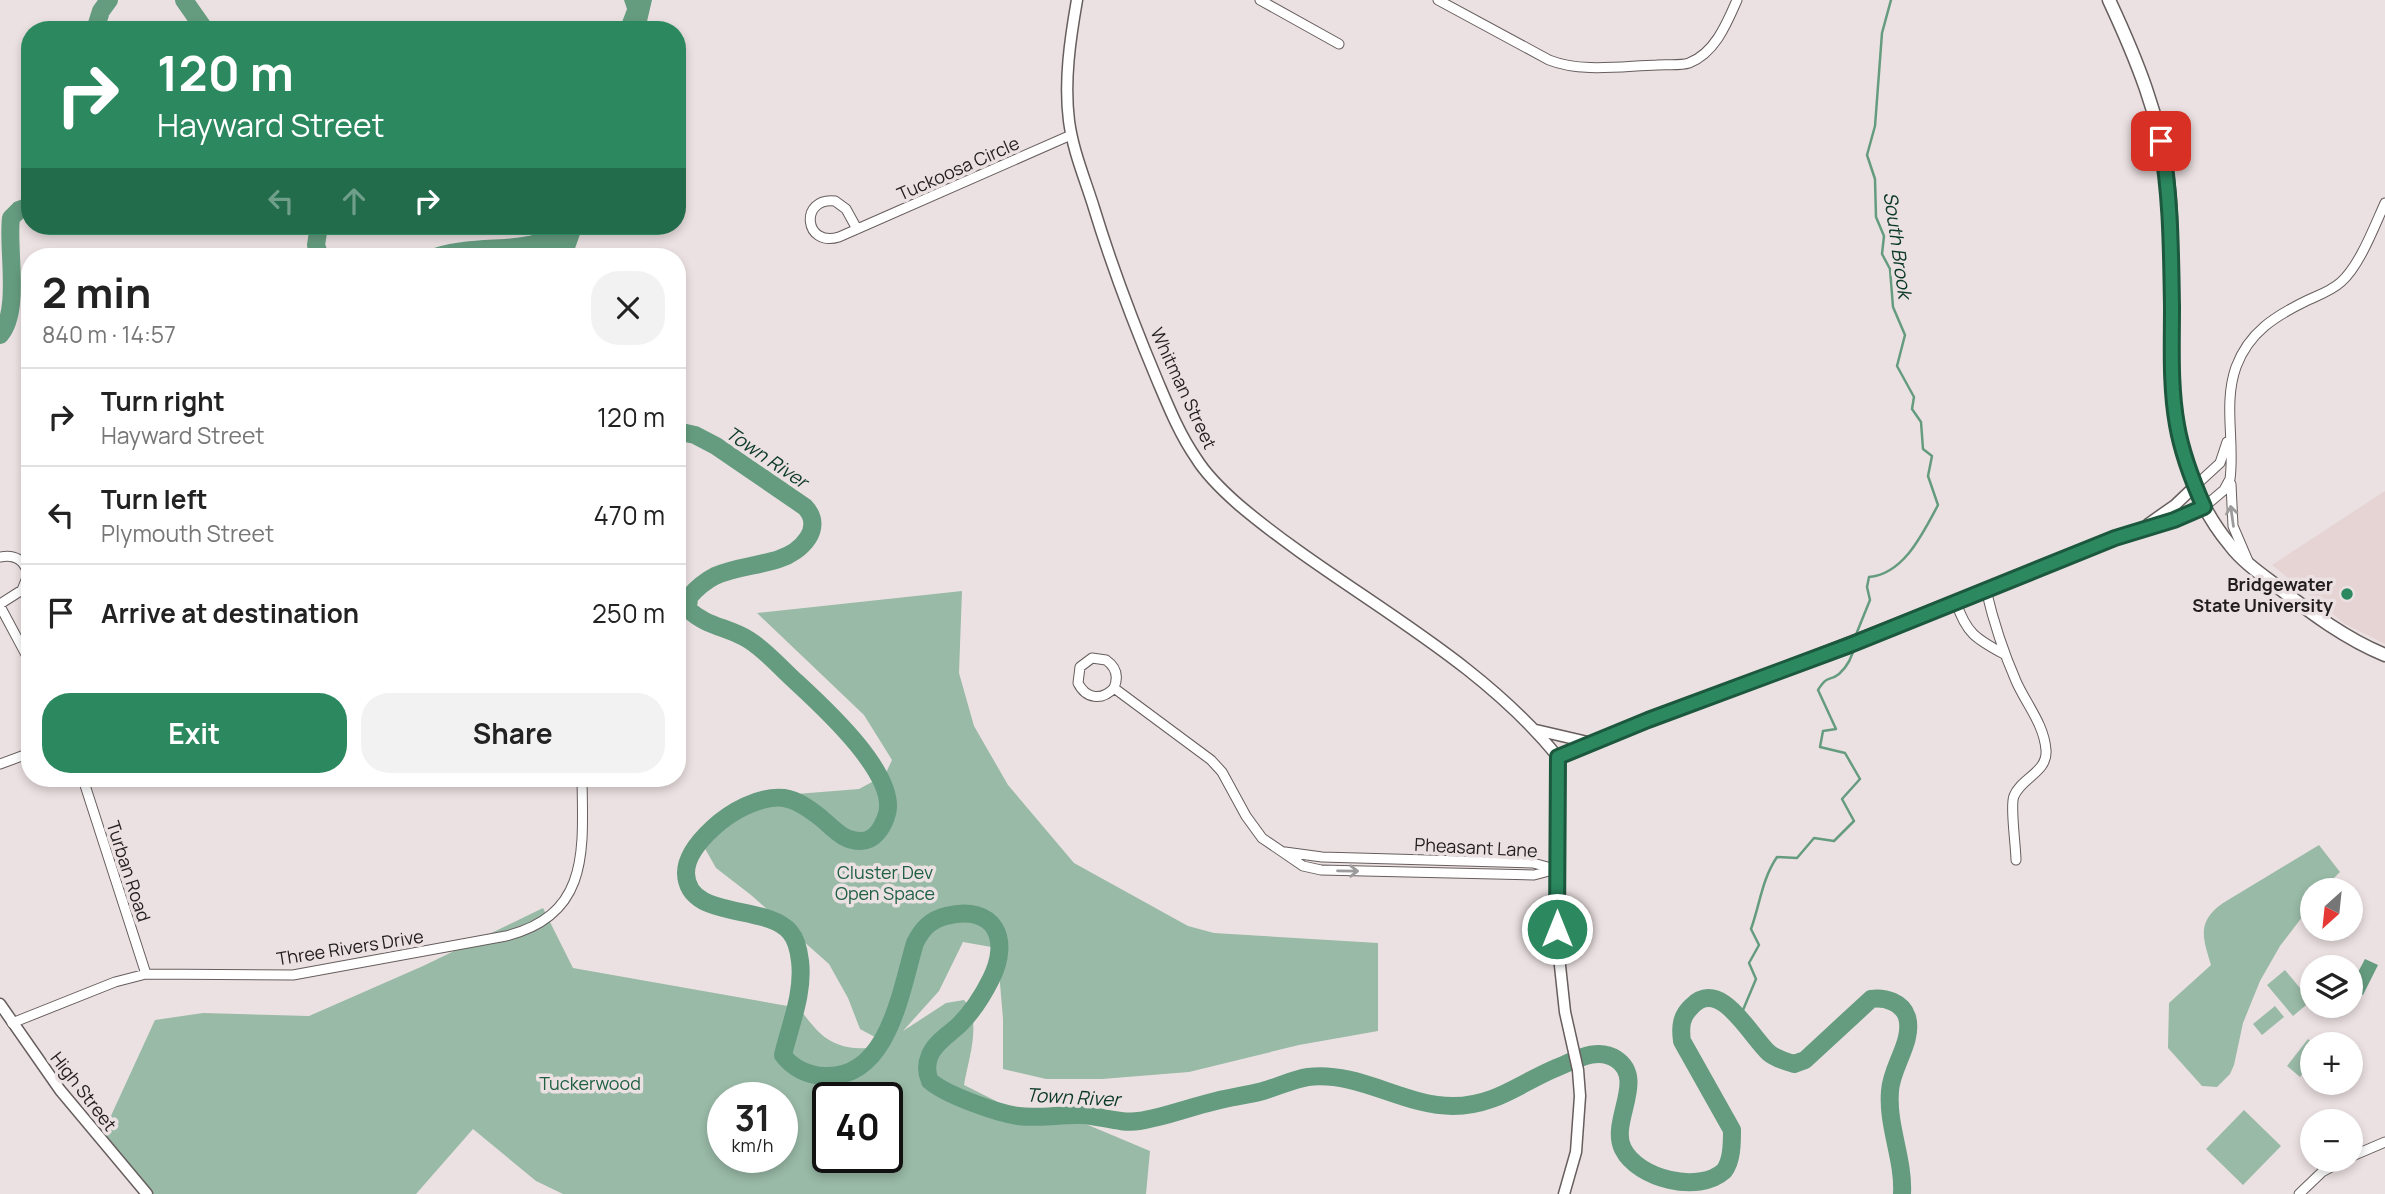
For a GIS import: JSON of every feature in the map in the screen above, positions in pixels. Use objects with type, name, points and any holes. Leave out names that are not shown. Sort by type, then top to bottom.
[{"type":"main road","points":[[2109,0],[2146,87],[2165,162],[2170,222],[2173,395],[2179,437],[2194,486],[2204,507],[2229,544],[2250,566],[2322,620],[2385,655]]},
{"type":"street","name":"Whitman Street","points":[[1077,0],[1067,73],[1071,135],[1107,247],[1149,362],[1187,445],[1206,472],[1251,515],[1444,653],[1536,730],[1558,757]]},
{"type":"street","points":[[1260,0],[1339,44]]},
{"type":"street","points":[[1438,0],[1549,60],[1562,65],[1583,67],[1688,63],[1707,50],[1719,37],[1737,0]]},
{"type":"street","name":"Tuckoosa Circle","points":[[857,229],[846,209],[835,201],[818,204],[811,215],[812,228],[818,235],[835,239],[1071,135]]},
{"type":"street","points":[[2250,566],[2231,517],[2229,433],[2233,380],[2249,342],[2261,328],[2274,318],[2342,281],[2364,246],[2385,203]]},
{"type":"street","points":[[2140,529],[2175,505],[2220,463],[2229,433]]},
{"type":"street","points":[[1564,1194],[1578,1138],[1578,1070],[1565,1012],[1559,964],[1558,757],[2140,529],[2174,520],[2204,507],[2226,487],[2231,462]]},
{"type":"street","points":[[0,557],[8,556],[21,561]]},
{"type":"street","points":[[1986,590],[1997,636],[2018,685],[2038,719],[2047,752],[2041,769],[2022,785],[2013,797],[2016,860]]},
{"type":"street","points":[[21,591],[0,605],[21,645]]},
{"type":"street","points":[[1956,601],[1961,620],[1975,639],[2004,654]]},
{"type":"street","points":[[1091,658],[1106,660],[1114,667],[1114,688],[1104,696],[1088,695],[1078,683],[1080,667],[1091,658]]},
{"type":"street","name":"Pheasant Lane","points":[[1114,688],[1210,760],[1222,772],[1258,833],[1299,864],[1315,870],[1534,875],[1557,869]]},
{"type":"street","points":[[1536,730],[1592,743]]},
{"type":"street","points":[[0,764],[21,756]]},
{"type":"street","name":"Turban Road","points":[[86,787],[146,974]]},
{"type":"street","name":"Three Rivers Drive","points":[[12,1023],[114,982],[146,974],[293,975],[527,930],[553,914],[566,899],[575,881],[583,838],[582,787]]},
{"type":"street","name":"Pheasant Lane","points":[[1285,852],[1322,857],[1533,863],[1557,869]]},
{"type":"street","points":[[1406,859],[1406,872]]},
{"type":"street","points":[[1437,860],[1438,873]]},
{"type":"street","name":"High Street","points":[[0,1004],[67,1099],[147,1194]]},
{"type":"street","points":[[2363,1151],[2385,1142]]},
{"type":"street","points":[[2299,1194],[2322,1172]]},
{"type":"shaded area","points":[[624,0],[652,0],[647,21],[622,21],[627,9]]},
{"type":"shaded area","points":[[531,235],[580,235],[575,248],[534,248],[530,243]]},
{"type":"shaded area","name":"Bridgewater State University","points":[[2385,491],[2385,644],[2345,624],[2272,565]]},
{"type":"shaded area","points":[[2365,959],[2378,965],[2363,995]]},
{"type":"green space","points":[[962,591],[959,673],[974,726],[1008,785],[1074,863],[1188,926],[1214,933],[1378,943],[1378,1031],[1299,1045],[1189,1072],[1102,1079],[1046,1079],[1003,1069],[1003,1019],[997,948],[963,942],[939,991],[903,1031],[946,1003],[964,1000],[970,1008],[973,1029],[964,1085],[1006,1106],[1081,1122],[1150,1151],[1146,1194],[563,1194],[536,1181],[473,1129],[416,1194],[148,1194],[98,1144],[155,1020],[203,1013],[309,1016],[423,966],[543,908],[573,968],[799,1008],[818,1031],[835,1043],[852,1048],[869,1048],[884,1042],[860,1029],[848,998],[829,964],[716,868],[699,838],[715,817],[747,798],[859,789],[885,775],[892,760],[864,715],[757,613]]},
{"type":"green space","points":[[2319,845],[2340,872],[2334,878],[2300,878],[2300,920],[2280,946],[2260,981],[2243,1023],[2230,1074],[2217,1087],[2202,1086],[2168,1048],[2169,1003],[2211,965],[2204,939],[2205,924],[2214,910]]},
{"type":"green space","points":[[2285,970],[2300,988],[2300,1010],[2293,1016],[2267,985]]},
{"type":"green space","points":[[2275,1006],[2284,1017],[2262,1035],[2253,1024]]},
{"type":"green space","points":[[2300,1049],[2300,1077],[2287,1066]]},
{"type":"green space","points":[[2244,1110],[2281,1146],[2243,1185],[2206,1149]]},
{"type":"waterway","points":[[98,21],[109,0]]},
{"type":"waterway","points":[[184,0],[199,21]]},
{"type":"waterway","name":"South Brook","points":[[1855,637],[1870,600],[1867,587],[1869,577],[1881,574],[1902,560],[1919,539],[1938,505],[1928,476],[1932,456],[1923,449],[1921,422],[1912,409],[1914,397],[1897,366],[1905,335],[1893,307],[1890,269],[1882,254],[1884,236],[1876,217],[1875,179],[1867,155],[1875,126],[1882,33],[1891,0]]},
{"type":"waterway","points":[[0,335],[10,311],[12,295],[11,218],[21,209]]},
{"type":"waterway","points":[[317,248],[318,235]]},
{"type":"waterway","points":[[494,248],[554,242]]},
{"type":"waterway","name":"Town River","points":[[686,433],[716,446],[805,507],[811,515],[812,523],[808,538],[795,551],[779,559],[715,576],[689,597],[688,609],[702,620],[755,644],[821,705],[871,762],[888,801],[886,817],[880,829],[870,839],[861,841],[844,837],[813,812],[794,801],[784,798],[765,799],[728,816],[713,828],[691,854],[686,873],[690,888],[699,898],[713,905],[779,923],[794,938],[800,961],[800,985],[783,1055],[796,1067],[813,1075],[825,1076],[847,1073],[864,1063],[889,1028],[915,943],[921,933],[931,923],[946,916],[977,915],[987,920],[994,928],[998,938],[997,964],[973,1009],[939,1042],[929,1058],[927,1068],[930,1081],[972,1103],[1018,1116],[1082,1115],[1132,1122],[1263,1091],[1303,1078],[1327,1077],[1346,1079],[1435,1105],[1468,1105],[1507,1093],[1578,1059],[1601,1054],[1616,1059],[1625,1068],[1628,1078],[1620,1126],[1623,1149],[1631,1160],[1655,1175],[1685,1182],[1713,1178],[1724,1171],[1731,1152],[1732,1130],[1682,1041],[1682,1022],[1692,1006],[1703,999],[1714,999],[1724,1004],[1769,1053],[1794,1064],[1805,1060],[1871,999],[1882,999],[1892,1002],[1905,1012],[1908,1026],[1905,1045],[1890,1091],[1902,1194]]},
{"type":"waterway","name":"South Brook","points":[[1737,1015],[1743,1010],[1756,979],[1749,963],[1759,945],[1751,929],[1772,865],[1777,857],[1797,858],[1814,838],[1834,841],[1854,821],[1842,799],[1860,779],[1845,753],[1820,747],[1823,731],[1836,729],[1818,690],[1824,682],[1839,674],[1845,667],[1855,644]]},
{"type":"place","name":"Bridgewater State University","points":[[2347,594]]},
{"type":"route","points":[[1557,929],[1560,780],[1558,757],[1648,720],[1850,645],[2115,538],[2174,520],[2204,507],[2187,466],[2175,413],[2170,222],[2168,184],[2161,141]]},
{"type":"park label","name":"Cluster Dev Open Space","points":[[885,882]]},
{"type":"park label","name":"Tuckerwood","points":[[590,1083]]}]
